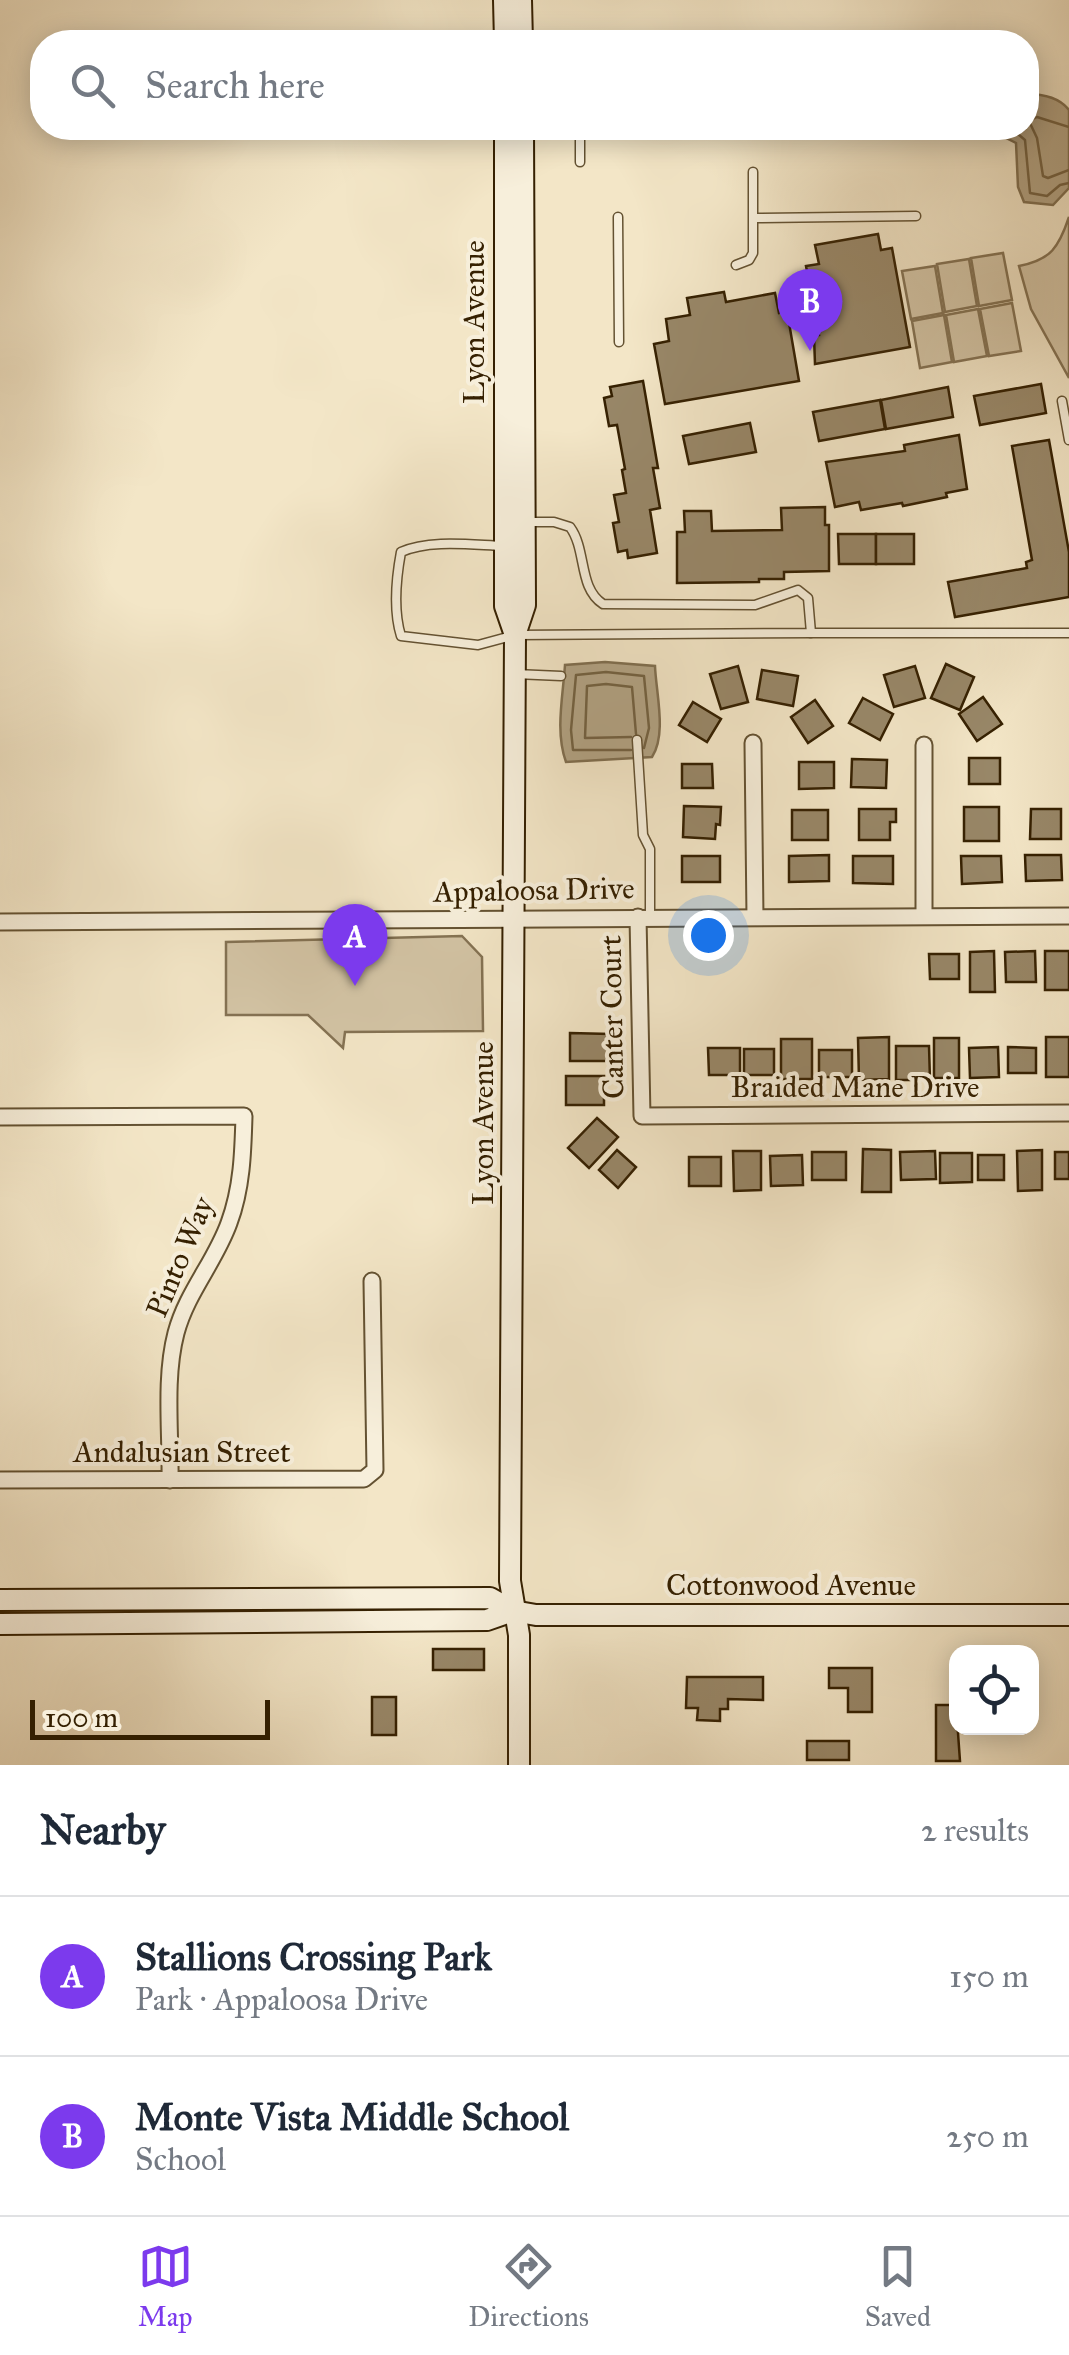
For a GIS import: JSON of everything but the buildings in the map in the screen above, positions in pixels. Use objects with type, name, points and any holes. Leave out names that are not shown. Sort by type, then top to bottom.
[{"type":"street","points":[[504,0],[505,30]]},
{"type":"street","points":[[522,0],[522,30]]},
{"type":"street","name":"Lyon Avenue","points":[[505,140],[505,606],[516,634]]},
{"type":"street","name":"Lyon Avenue","points":[[519,1765],[518,1635],[510,1581],[516,634],[525,606],[522,140]]},
{"type":"street","points":[[753,742],[755,916]]},
{"type":"street","points":[[924,745],[924,916]]},
{"type":"street","name":"Appaloosa Drive","points":[[0,922],[1069,916]]},
{"type":"street","name":"Canter Court","points":[[642,1116],[644,917]]},
{"type":"street","name":"Braided Mane Drive","points":[[642,1116],[1069,1113]]},
{"type":"street","name":"Pinto Way","points":[[0,1117],[244,1116],[242,1164],[229,1224],[191,1291],[175,1338],[170,1480]]},
{"type":"street","name":"Andalusian Street","points":[[0,1480],[364,1479],[375,1470],[372,1281]]},
{"type":"street","name":"Cottonwood Avenue","points":[[0,1600],[490,1598],[513,1611],[536,1616],[1069,1615]]},
{"type":"street","name":"Cottonwood Avenue","points":[[0,1624],[487,1620],[513,1611]]},
{"type":"lane","points":[[580,140],[580,162]]},
{"type":"lane","points":[[736,265],[749,260],[753,253],[753,172]]},
{"type":"lane","points":[[754,218],[916,216]]},
{"type":"lane","points":[[618,217],[619,342]]},
{"type":"lane","points":[[1062,401],[1069,440]]},
{"type":"lane","points":[[525,522],[554,522],[570,527],[578,540],[591,594],[604,604],[755,605],[798,590],[811,606],[811,633]]},
{"type":"lane","points":[[504,546],[436,545],[401,552],[397,572],[397,622],[401,636],[478,645],[516,634],[1069,633]]},
{"type":"lane","points":[[516,674],[561,676]]},
{"type":"lane","points":[[637,740],[643,835],[650,848],[644,917]]},
{"type":"shaded area","points":[[1069,217],[1069,378],[1031,309],[1019,266],[1046,256]]},
{"type":"shaded area","points":[[1003,253],[1012,300],[979,306],[971,258]]},
{"type":"shaded area","points":[[969,259],[977,306],[945,312],[937,264]]},
{"type":"shaded area","points":[[935,266],[943,313],[911,319],[902,271]]},
{"type":"shaded area","points":[[1012,303],[1021,351],[989,356],[980,309]]},
{"type":"shaded area","points":[[978,309],[987,356],[954,362],[946,315]]},
{"type":"shaded area","points":[[944,315],[952,362],[920,368],[912,321]]},
{"type":"shaded area","points":[[462,936],[482,957],[483,1031],[345,1032],[343,1048],[308,1015],[226,1015],[226,942]]},
{"type":"water","points":[[1039,95],[1050,97],[1069,110],[1069,188],[1053,205],[1024,202],[1018,187],[1016,143],[1010,140],[1039,140]]},
{"type":"water","points":[[605,662],[655,666],[660,725],[656,748],[652,757],[566,762],[560,726],[565,665]]},
{"type":"place","name":"Monte Vista Middle School","points":[[810,351]]},
{"type":"place","name":"Stallions Crossing Park","points":[[355,986]]}]
